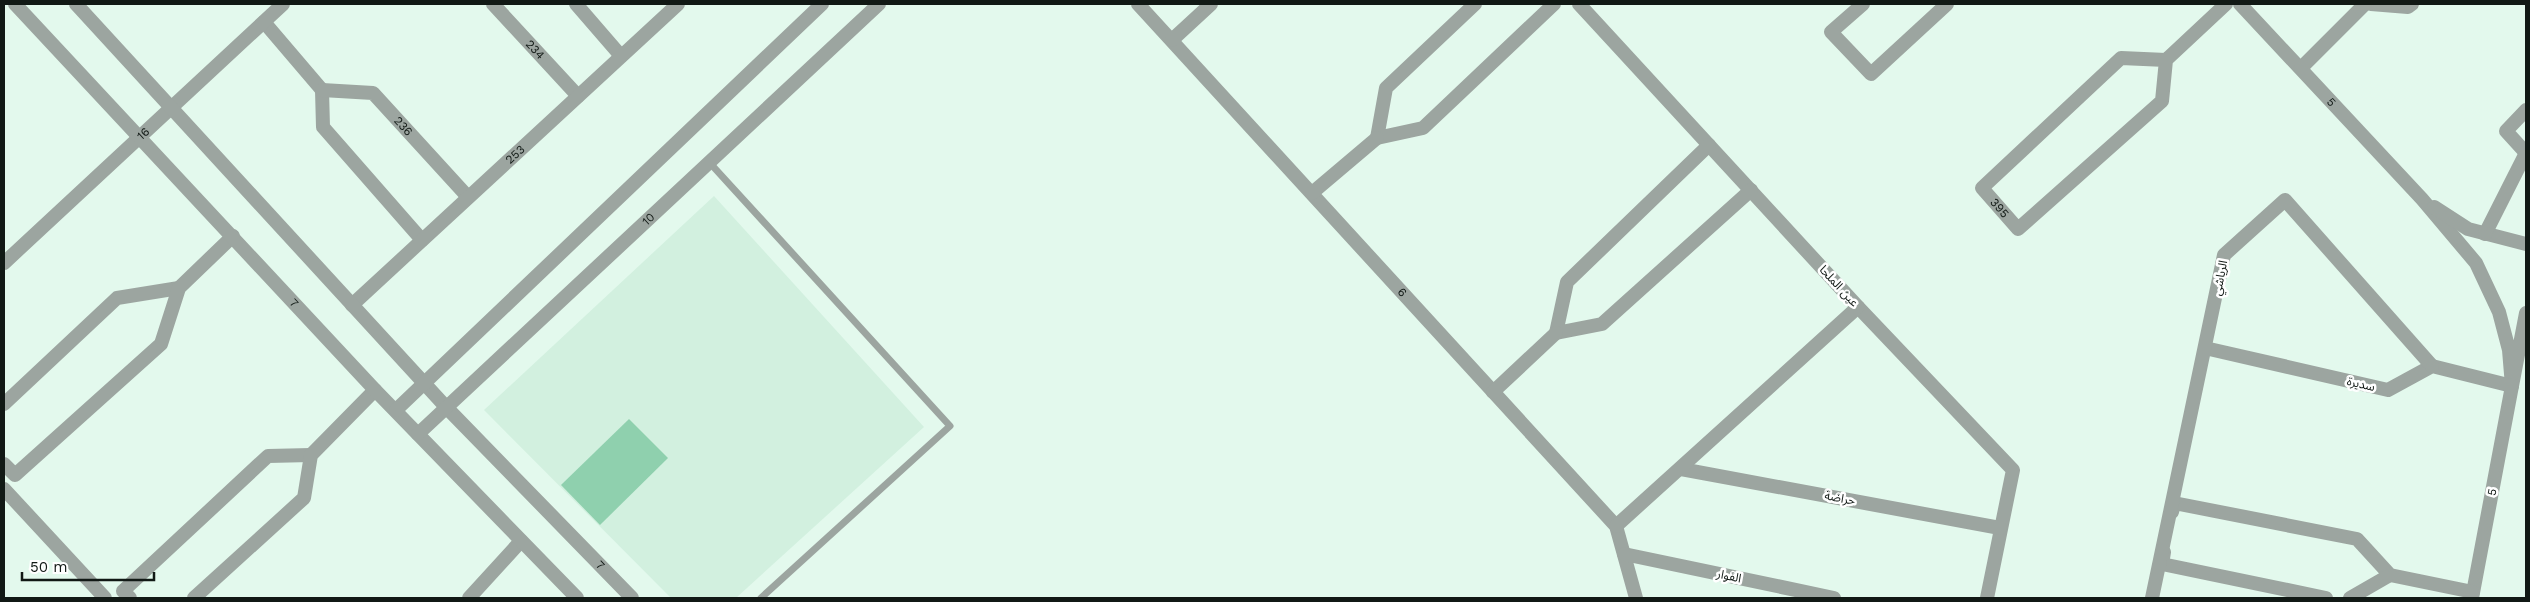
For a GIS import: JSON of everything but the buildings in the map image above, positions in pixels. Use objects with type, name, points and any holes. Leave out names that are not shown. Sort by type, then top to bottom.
[{"type":"street","name":"7","points":[[15,4],[375,390],[577,598]]},
{"type":"street","name":"7","points":[[76,4],[425,382],[446,408],[632,598]]},
{"type":"street","name":"16","points":[[4,263],[283,4]]},
{"type":"street","name":"234","points":[[493,4],[578,96]]},
{"type":"street","points":[[576,4],[621,56]]},
{"type":"street","name":"253","points":[[352,304],[678,4]]},
{"type":"street","points":[[396,410],[822,4]]},
{"type":"street","name":"10","points":[[418,434],[879,4]]},
{"type":"street","name":"6","points":[[1138,4],[1616,526],[1636,598]]},
{"type":"street","points":[[1172,40],[1211,4]]},
{"type":"street","points":[[1377,138],[1386,88],[1475,4]]},
{"type":"street","points":[[1312,193],[1377,138],[1423,128],[1554,4]]},
{"type":"street","name":"عين الملحا","points":[[1580,4],[1858,307],[2013,470],[1987,598]]},
{"type":"street","points":[[1863,4],[1831,32],[1870,74],[1947,4]]},
{"type":"street","points":[[2166,60],[2226,4]]},
{"type":"street","name":"5","points":[[2240,4],[2422,200],[2476,263],[2499,312],[2510,350],[2512,386]]},
{"type":"street","points":[[2301,68],[2365,4]]},
{"type":"street","points":[[2371,4],[2408,7],[2412,4]]},
{"type":"street","points":[[264,22],[322,90],[323,127],[422,240]]},
{"type":"street","name":"395","points":[[2121,58],[2166,60],[2162,101],[2018,229],[1982,188],[2121,58]]},
{"type":"street","name":"236","points":[[322,90],[373,93],[468,197]]},
{"type":"street","points":[[2485,234],[2526,153],[2506,131],[2526,110]]},
{"type":"street","points":[[1556,333],[1567,282],[1709,145]]},
{"type":"street","points":[[1493,392],[1556,333],[1602,324],[1751,190]]},
{"type":"street","name":"الرياشي","points":[[2152,598],[2224,255],[2285,200],[2432,366]]},
{"type":"street","name":"5","points":[[2422,200],[2468,229],[2526,244]]},
{"type":"street","points":[[4,464],[15,475],[160,344],[179,288],[233,236]]},
{"type":"street","points":[[4,404],[118,298],[179,288]]},
{"type":"street","points":[[1616,526],[1858,307]]},
{"type":"street","name":"5","points":[[2472,595],[2526,313]]},
{"type":"street","name":"سديرة","points":[[2206,348],[2388,390],[2432,366]]},
{"type":"street","points":[[2432,366],[2512,386]]},
{"type":"street","points":[[194,598],[304,498],[311,455],[375,390]]},
{"type":"street","points":[[130,598],[123,591],[268,456],[311,455]]},
{"type":"street","name":"حراضة","points":[[1681,469],[2000,528]]},
{"type":"street","points":[[4,489],[105,598]]},
{"type":"street","points":[[2326,598],[2162,564],[2174,503],[2356,539],[2390,575],[2472,595]]},
{"type":"street","points":[[468,598],[521,541]]},
{"type":"street","name":"الفوار","points":[[1624,554],[1834,598]]},
{"type":"street","points":[[2350,598],[2390,575]]},
{"type":"lane","points":[[709,162],[950,426],[761,598]]},
{"type":"shaded area","points":[[714,196],[924,427],[736,598],[671,598],[484,410]]},
{"type":"green space","points":[[629,419],[668,458],[600,525],[561,485]]}]
